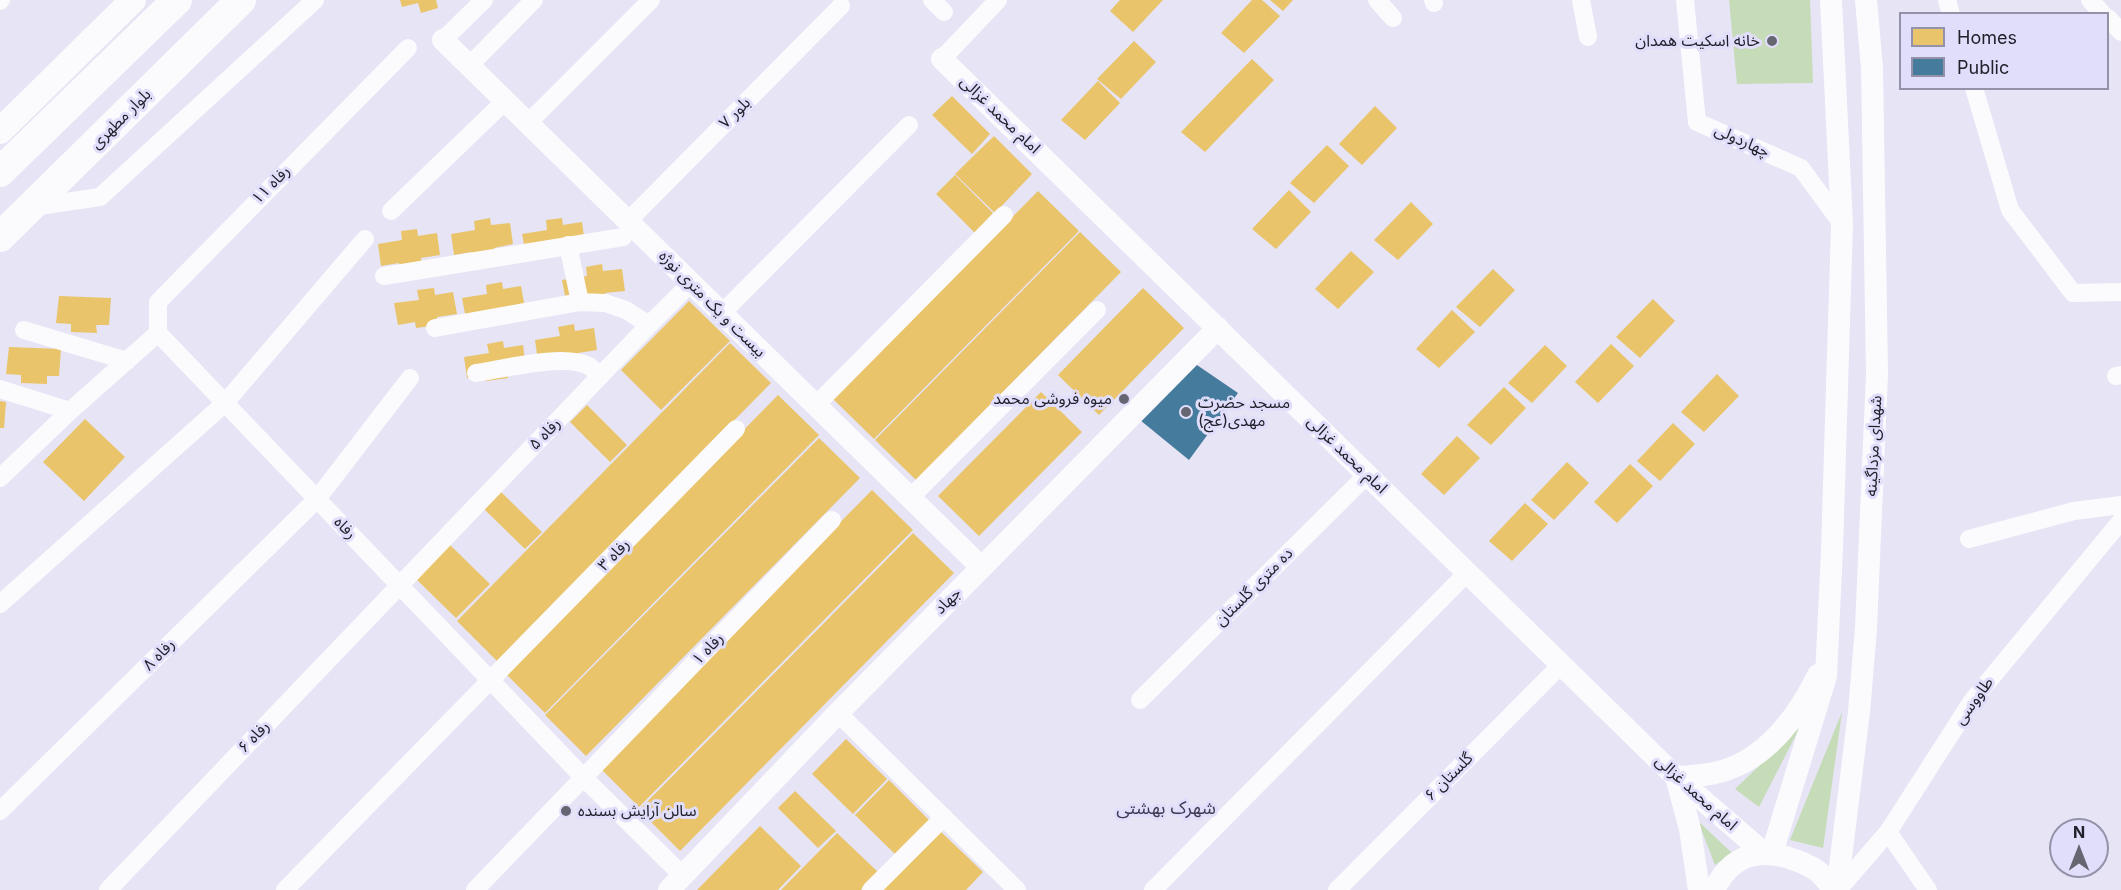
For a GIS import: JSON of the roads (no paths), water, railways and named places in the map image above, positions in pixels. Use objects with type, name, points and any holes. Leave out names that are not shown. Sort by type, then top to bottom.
[{"type":"highway","points":[[0,172],[177,0]]},
{"type":"highway","name":"بلوار مطهری","points":[[0,237],[241,0]]},
{"type":"main road","points":[[0,131],[134,0]]},
{"type":"street","points":[[31,207],[100,197],[315,0]]},
{"type":"street","points":[[443,40],[484,0]]},
{"type":"street","points":[[469,66],[534,0]]},
{"type":"street","points":[[528,123],[651,0]]},
{"type":"street","name":"امام محمد غزالی","points":[[998,0],[942,59],[1676,777],[1768,853]]},
{"type":"street","points":[[1377,0],[1393,18]]},
{"type":"street","points":[[1581,0],[1588,37]]},
{"type":"street","name":"چهاردولی","points":[[1686,0],[1697,122],[1801,168],[1842,224]]},
{"type":"street","points":[[1768,853],[1819,704],[1826,676],[1833,538],[1842,224],[1831,0]]},
{"type":"street","name":"شهدای مزداگینه","points":[[1837,890],[1859,712],[1866,628],[1877,374],[1872,68],[1866,0]]},
{"type":"street","points":[[2090,0],[2101,12]]},
{"type":"street","name":"بلور ۷","points":[[626,228],[842,6]]},
{"type":"street","points":[[2109,19],[2121,32]]},
{"type":"street","name":"بیست و یک متری نوژه","points":[[443,40],[528,123],[626,228],[692,284],[981,567]]},
{"type":"street","name":"رفاه ۱۱","points":[[158,333],[158,302],[408,48]]},
{"type":"street","points":[[1975,90],[2010,210],[2073,293],[2121,292]]},
{"type":"street","points":[[391,211],[504,100]]},
{"type":"street","points":[[722,313],[909,125]]},
{"type":"street","points":[[816,405],[1004,215]]},
{"type":"street","points":[[384,276],[568,245],[626,228]]},
{"type":"street","points":[[0,604],[225,403],[365,239]]},
{"type":"street","points":[[568,245],[580,302]]},
{"type":"street","name":"رفاه ۵","points":[[400,585],[649,324],[692,284]]},
{"type":"street","points":[[435,328],[580,302],[605,303],[626,310],[649,324]]},
{"type":"street","points":[[910,498],[1097,310]]},
{"type":"street","name":"جهاد","points":[[675,883],[838,713],[1218,328]]},
{"type":"street","points":[[24,330],[127,361]]},
{"type":"street","points":[[0,478],[70,411],[158,333]]},
{"type":"street","name":"رفاه","points":[[158,333],[584,777],[675,883]]},
{"type":"street","points":[[476,373],[548,362],[572,361],[589,366],[600,376]]},
{"type":"street","name":"رفاه ۸","points":[[0,811],[317,499],[410,378]]},
{"type":"street","points":[[0,388],[70,411]]},
{"type":"street","name":"رفاه ۳","points":[[285,890],[736,429]]},
{"type":"street","points":[[0,455],[19,461]]},
{"type":"street","name":"ده متری گلستان","points":[[1140,700],[1367,475]]},
{"type":"street","points":[[1969,539],[2074,511],[2121,505]]},
{"type":"street","name":"رفاه ۱","points":[[475,890],[832,520]]},
{"type":"street","name":"طاووسی","points":[[1837,890],[1888,832],[1972,701],[2121,521]]},
{"type":"street","points":[[1153,890],[1467,573]]},
{"type":"street","name":"رفاه ۶","points":[[108,890],[400,585]]},
{"type":"street","points":[[1699,890],[1690,829],[1676,777],[1702,776],[1732,768],[1757,753],[1777,737],[1810,692],[1827,657]]},
{"type":"street","name":"گلستان ۶","points":[[1348,886],[1561,665]]},
{"type":"street","points":[[838,713],[1017,890]]},
{"type":"street","points":[[871,890],[944,817]]},
{"type":"street","points":[[1888,832],[1928,890]]},
{"type":"street","points":[[1714,890],[1720,878],[1732,864],[1751,856],[1768,853],[1798,860],[1816,870],[1837,890]]},
{"type":"place","name":"خانه اسكيت همدان","points":[[1772,41]]},
{"type":"place","name":"میوه فروشی محمد","points":[[1124,399]]},
{"type":"place","name":"مسجد حضرت مهدی(عج)","points":[[1186,412]]},
{"type":"place","name":"سالن آرایش بسنده","points":[[566,811]]},
{"type":"district","name":"شهرک بهشتی","points":[[1166,809]]}]
